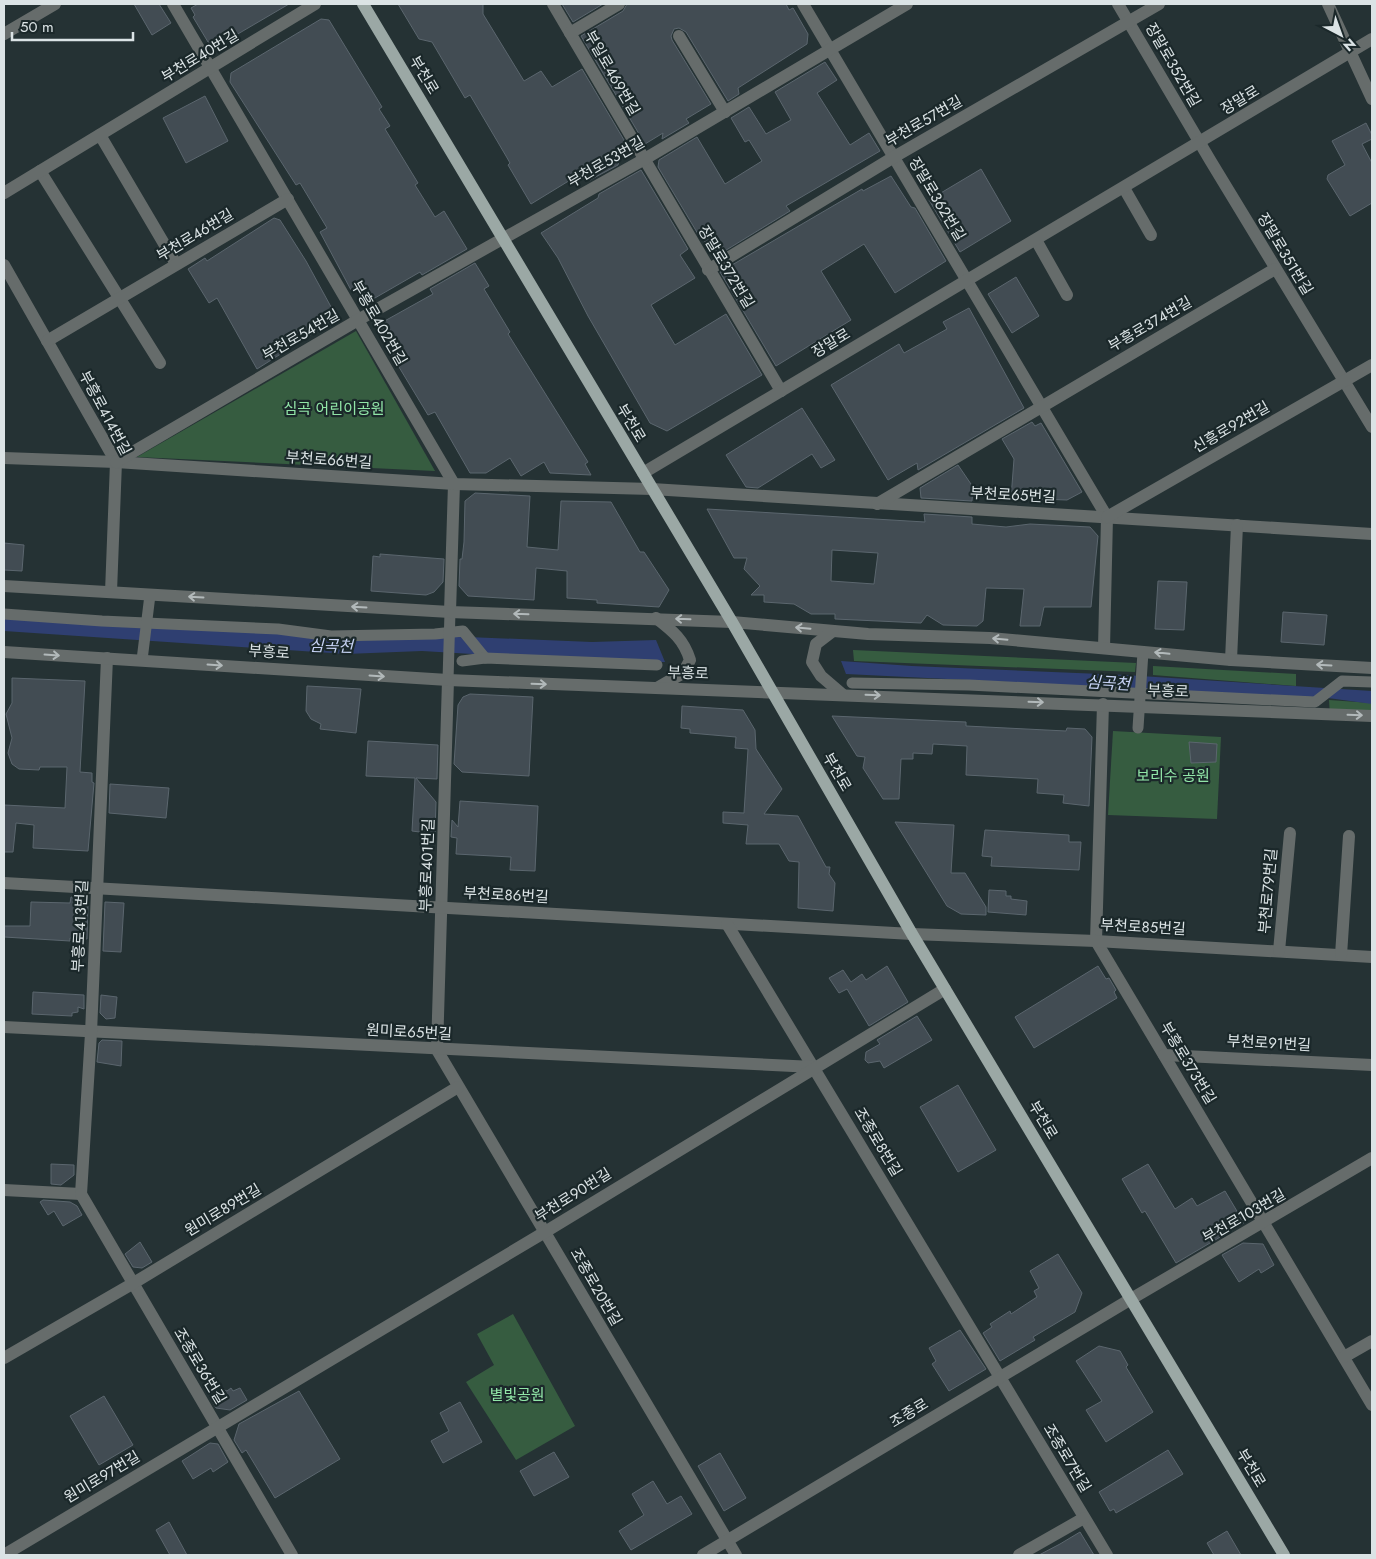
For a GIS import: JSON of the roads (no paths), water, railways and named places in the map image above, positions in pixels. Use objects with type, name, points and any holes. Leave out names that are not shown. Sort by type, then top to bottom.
[{"type":"main road","name":"부천로","points":[[363,4],[732,622],[912,934],[1284,1555]]},
{"type":"street","name":"부흥로402번길","points":[[173,4],[454,484]]},
{"type":"street","name":"부천로40번길","points":[[4,193],[316,4]]},
{"type":"street","name":"부일로469번길","points":[[553,4],[643,160]]},
{"type":"street","points":[[570,33],[619,4]]},
{"type":"street","name":"장말로362번길","points":[[803,4],[967,281]]},
{"type":"street","name":"부천로53번길","points":[[504,240],[907,4]]},
{"type":"street","name":"장말로352번길","points":[[1118,4],[1199,143]]},
{"type":"street","name":"부천로57번길","points":[[708,270],[894,157],[1159,4]]},
{"type":"street","points":[[1328,4],[1352,52],[1372,99]]},
{"type":"street","points":[[4,34],[51,5]]},
{"type":"street","points":[[679,36],[725,112]]},
{"type":"street","name":"장말로","points":[[643,473],[1372,39]]},
{"type":"street","points":[[100,135],[176,264]]},
{"type":"street","name":"장말로351번길","points":[[1199,143],[1372,427]]},
{"type":"street","name":"장말로372번길","points":[[643,160],[781,391]]},
{"type":"street","points":[[40,171],[160,363]]},
{"type":"street","points":[[1124,188],[1152,235]]},
{"type":"street","name":"부천로46번길","points":[[47,341],[288,199]]},
{"type":"street","name":"부천로54번길","points":[[116,462],[358,320],[504,240]]},
{"type":"street","points":[[1036,240],[1067,295]]},
{"type":"street","name":"부흥로414번길","points":[[4,266],[116,462],[111,592]]},
{"type":"street","name":"부흥로374번길","points":[[877,504],[1276,269]]},
{"type":"street","points":[[967,281],[1106,517],[1104,648]]},
{"type":"street","name":"신흥로92번길","points":[[1106,517],[1372,365]]},
{"type":"street","name":"부천로66번길","points":[[4,458],[116,462],[454,484],[652,489]]},
{"type":"street","points":[[448,680],[454,484]]},
{"type":"street","name":"부천로65번길","points":[[652,489],[1372,534]]},
{"type":"street","points":[[1231,660],[1237,525]]},
{"type":"street","points":[[4,586],[450,612],[732,622],[868,634],[990,638],[1231,660],[1372,668]]},
{"type":"street","points":[[143,655],[150,595]]},
{"type":"street","points":[[4,614],[102,621],[278,629],[331,636],[435,634],[463,631],[485,658]]},
{"type":"street","points":[[656,618],[674,632],[686,645],[690,660],[683,674],[657,688]]},
{"type":"street","points":[[833,631],[816,644],[812,662],[822,676],[842,694]]},
{"type":"street","name":"부흥로","points":[[4,652],[107,658],[143,655],[448,680],[1103,704],[1139,703],[1372,716]]},
{"type":"street","points":[[1138,728],[1143,652]]},
{"type":"street","name":"부흥로413번길","points":[[80,1194],[91,1033],[107,658]]},
{"type":"street","points":[[462,661],[485,658],[657,665]]},
{"type":"street","name":"부흥로401번길","points":[[438,1050],[448,680]]},
{"type":"street","points":[[852,683],[969,685],[1315,702],[1342,681],[1372,682]]},
{"type":"street","points":[[1139,703],[1260,705],[1293,701]]},
{"type":"street","points":[[1096,941],[1098,822],[1103,704]]},
{"type":"street","name":"부천로79번길","points":[[1279,952],[1290,833]]},
{"type":"street","points":[[1342,955],[1349,836]]},
{"type":"street","name":"부천로86번길","points":[[4,883],[912,934]]},
{"type":"street","name":"조종로8번길","points":[[728,924],[1000,1378]]},
{"type":"street","name":"부천로85번길","points":[[912,934],[1096,941],[1372,957]]},
{"type":"street","name":"부흥로373번길","points":[[1096,941],[1372,1405]]},
{"type":"street","name":"부천로90번길","points":[[218,1427],[546,1232],[814,1067],[945,989]]},
{"type":"street","name":"원미로65번길","points":[[4,1027],[91,1033],[814,1067]]},
{"type":"street","name":"조종로20번길","points":[[438,1050],[458,1087],[546,1232],[736,1555]]},
{"type":"street","name":"부천로91번길","points":[[1164,1055],[1372,1065]]},
{"type":"street","name":"원미로89번길","points":[[4,1358],[132,1284],[458,1087]]},
{"type":"street","name":"부천로103번길","points":[[1131,1299],[1264,1223],[1372,1158]]},
{"type":"street","points":[[4,1190],[80,1194]]},
{"type":"street","name":"조종로36번길","points":[[80,1194],[292,1555]]},
{"type":"street","name":"조종로","points":[[703,1555],[1131,1299]]},
{"type":"street","points":[[1344,1357],[1372,1341]]},
{"type":"street","name":"조종로7번길","points":[[1000,1378],[1107,1555]]},
{"type":"street","name":"원미로97번길","points":[[4,1555],[218,1427]]},
{"type":"street","points":[[1019,1555],[1084,1518]]},
{"type":"water","name":"심곡천","points":[[4,618],[592,642],[656,640],[665,662],[608,662],[422,651],[346,654],[4,631]]},
{"type":"water","name":"심곡천","points":[[841,661],[1125,675],[1372,691],[1372,704],[1328,698],[846,674]]},
{"type":"park label","name":"심곡 어린이공원","points":[[334,409]]},
{"type":"park label","name":"보리수 공원","points":[[1173,776]]},
{"type":"park label","name":"별빛공원","points":[[517,1395]]}]
